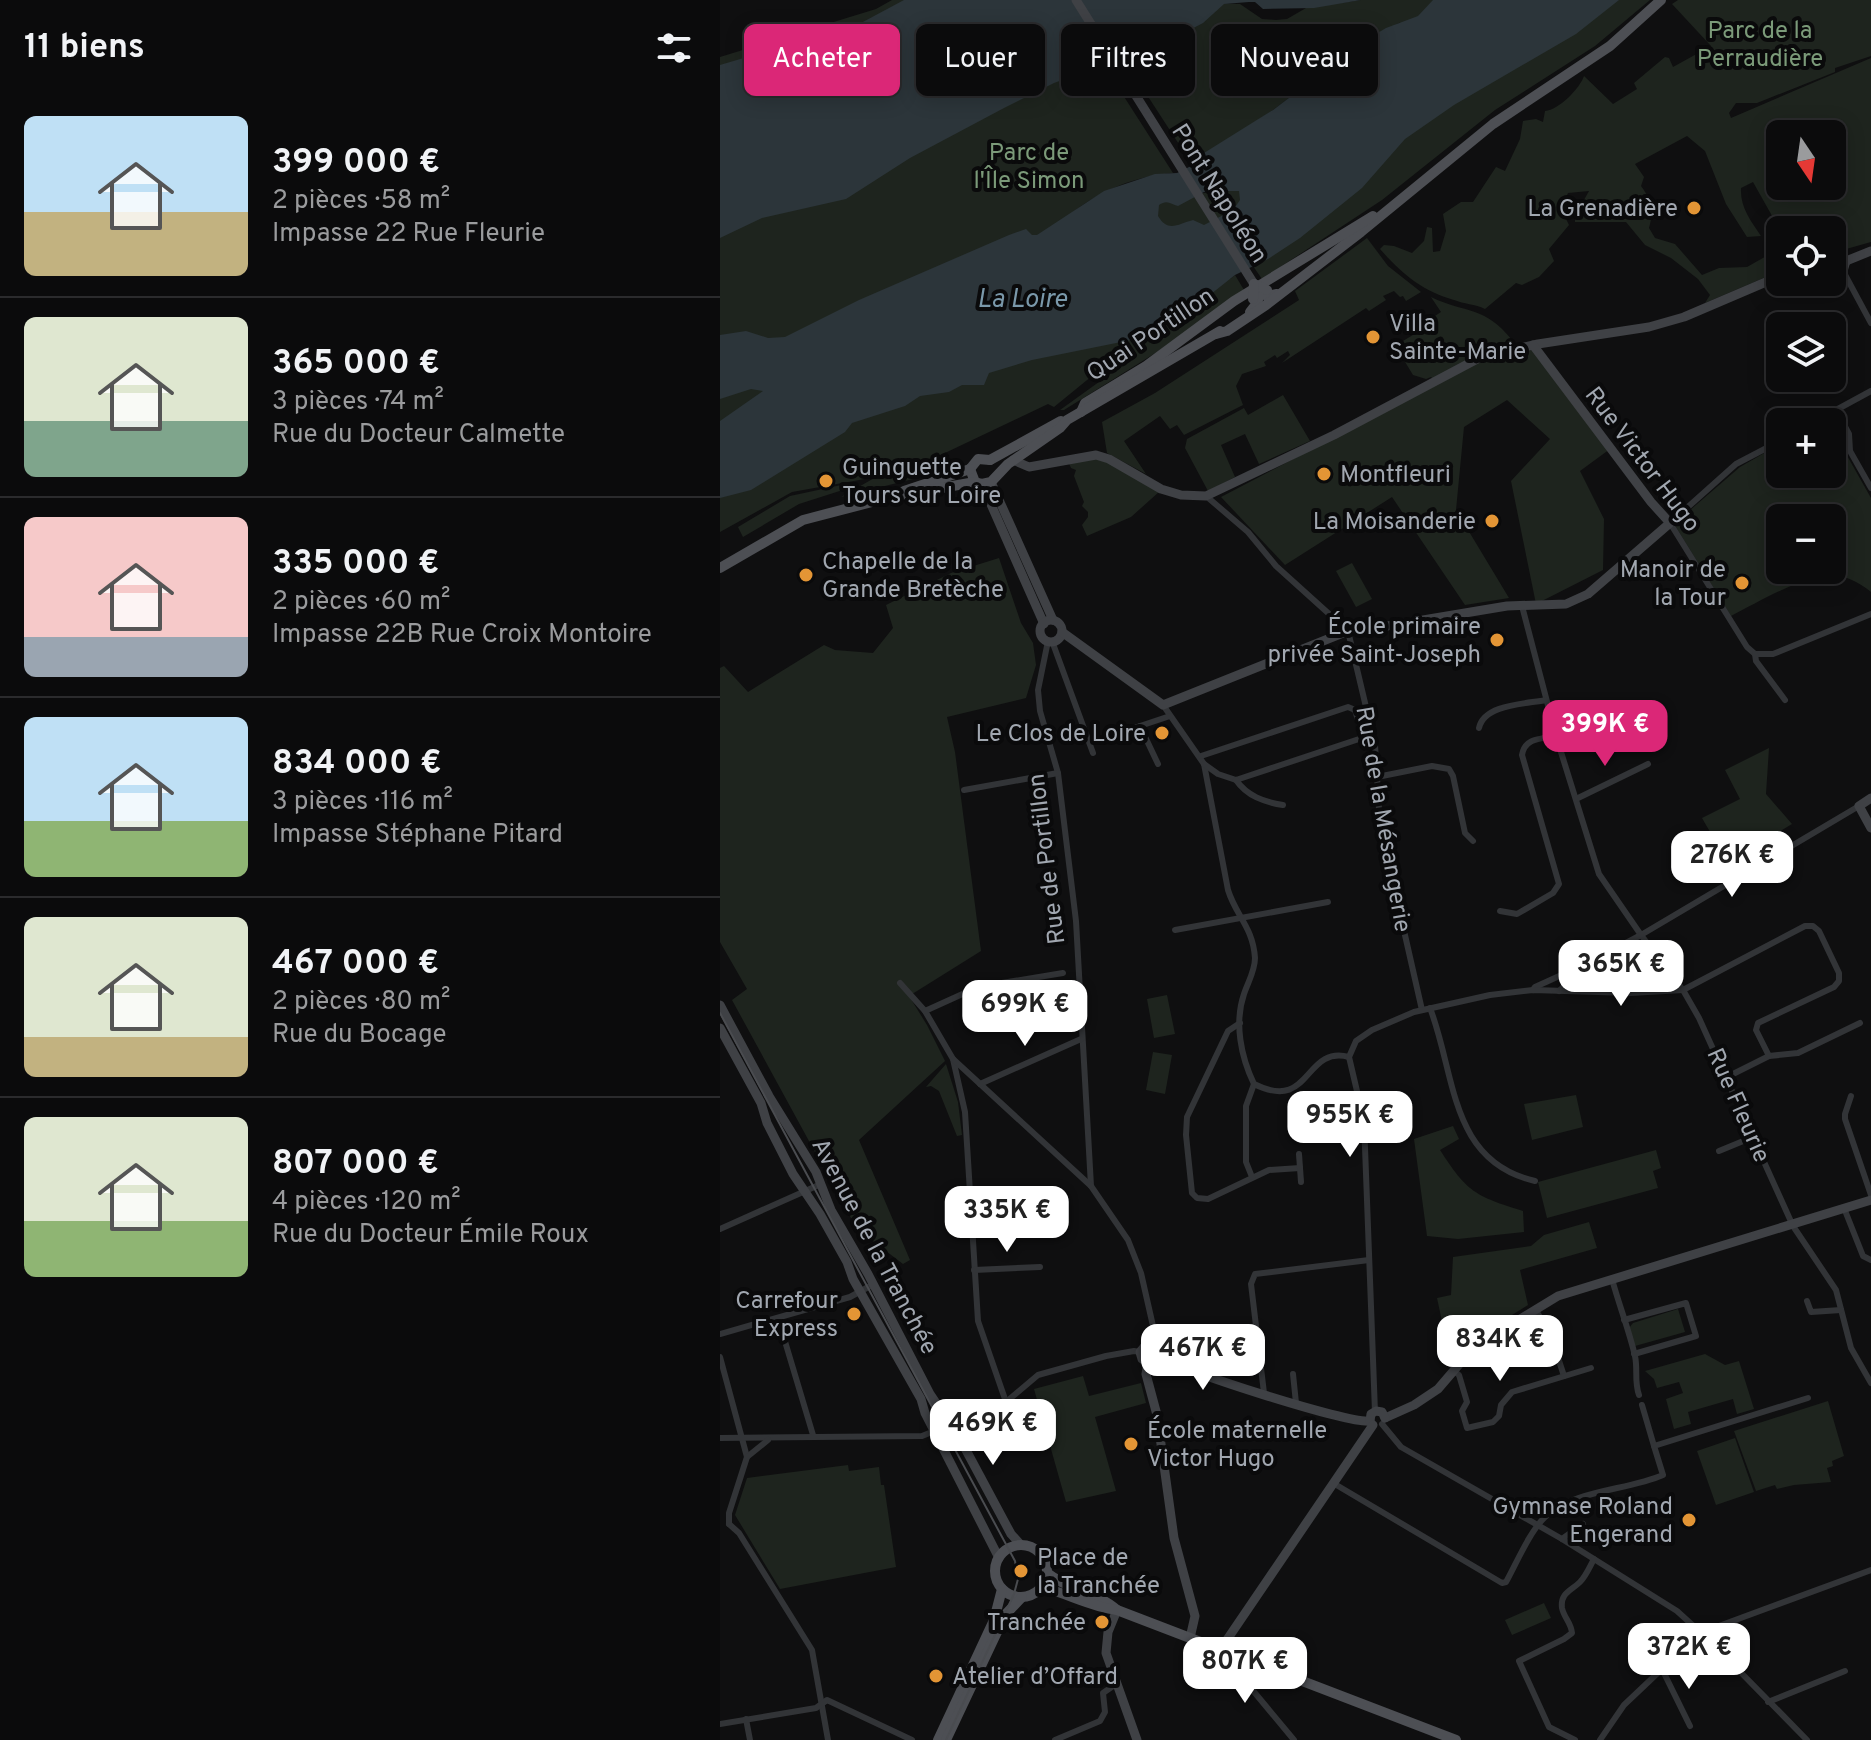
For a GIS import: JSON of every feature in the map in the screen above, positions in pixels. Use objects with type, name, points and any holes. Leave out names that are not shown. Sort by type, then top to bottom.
[{"type":"main road","points":[[1260,292],[1279,288],[1385,210],[1500,119],[1610,46],[1661,0]]},
{"type":"main road","points":[[891,497],[916,485],[970,469],[978,459],[990,460],[1216,334],[1254,307],[1260,292],[1355,225],[1385,210]]},
{"type":"main road","points":[[1216,334],[1227,331],[1266,305],[1260,292]]},
{"type":"main road","name":"Quai Portillon","points":[[1081,412],[1085,403],[1260,292]]},
{"type":"main road","points":[[720,568],[803,520],[891,497],[986,481],[1060,428],[1063,421]]},
{"type":"main road","points":[[986,481],[995,466],[990,460]]},
{"type":"main road","points":[[970,469],[986,481]]},
{"type":"main road","points":[[720,561],[738,557]]},
{"type":"main road","points":[[1047,1573],[1041,1587],[1031,1595],[1022,1597],[1002,1589],[995,1572],[999,1558],[1006,1550],[1021,1545],[1033,1548],[1042,1556],[1047,1573],[1064,1585],[1107,1601],[1117,1610]]},
{"type":"main road","points":[[1041,1587],[1117,1610],[1456,1740]]},
{"type":"main road","points":[[938,1740],[994,1620],[1002,1589]]},
{"type":"main road","points":[[946,1740],[1005,1615],[1022,1597]]},
{"type":"street","name":"Pont Napoléon","points":[[1076,0],[1260,292]]},
{"type":"street","points":[[1846,264],[1871,251]]},
{"type":"street","points":[[1846,278],[1871,323]]},
{"type":"street","points":[[1013,460],[1029,467],[1096,455],[1109,459],[1161,489],[1181,495],[1206,496],[1334,435],[1481,357],[1672,321],[1766,282]]},
{"type":"street","name":"Rue Victor Hugo","points":[[1533,345],[1670,523],[1747,647],[1755,654],[1756,661],[1785,700]]},
{"type":"street","points":[[1840,408],[1871,391]]},
{"type":"street","points":[[1846,428],[1850,451],[1871,488]]},
{"type":"street","points":[[1163,705],[1348,631],[1522,606],[1566,604],[1588,594],[1736,464],[1766,448]]},
{"type":"street","points":[[986,481],[1048,622]]},
{"type":"street","points":[[1206,496],[1248,532],[1276,566],[1348,631]]},
{"type":"street","name":"Rue Fleurie","points":[[1522,606],[1556,736],[1599,874],[1683,990],[1699,1018],[1793,1226],[1836,1290],[1851,1348],[1871,1383]]},
{"type":"street","points":[[1755,654],[1773,654],[1871,615]]},
{"type":"street","points":[[1048,622],[1059,623],[1062,632],[1163,705],[1204,764],[1228,890],[1251,937],[1255,961],[1244,995],[1240,1023],[1242,1053],[1254,1084],[1246,1106],[1246,1162],[1252,1177]]},
{"type":"street","points":[[1048,622],[1041,633],[1050,641],[1093,753]]},
{"type":"street","name":"Rue de la Mésangerie","points":[[1348,631],[1357,680],[1375,745],[1380,825],[1426,1009],[1461,1116],[1478,1150],[1513,1175],[1535,1181]]},
{"type":"street","points":[[1050,641],[1058,639],[1062,632]]},
{"type":"street","name":"Rue de Portillon","points":[[1050,641],[1038,690],[1040,711],[1058,773],[1076,921],[1091,1186]]},
{"type":"street","points":[[1479,728],[1484,717],[1497,710],[1546,700]]},
{"type":"street","points":[[1201,756],[1352,707],[1362,734],[1359,739],[1236,780],[1218,774],[1204,764]]},
{"type":"street","points":[[1113,735],[1170,716]]},
{"type":"street","points":[[1140,726],[1158,764]]},
{"type":"street","points":[[1500,911],[1517,914],[1553,893],[1559,884],[1522,755],[1529,741],[1556,736]]},
{"type":"street","points":[[1576,799],[1648,764]]},
{"type":"street","points":[[1377,777],[1432,766],[1449,769],[1465,833],[1473,841]]},
{"type":"street","points":[[964,790],[1058,773]]},
{"type":"street","points":[[1236,780],[1242,789],[1255,797],[1283,805]]},
{"type":"street","points":[[1533,990],[1641,935],[1871,798]]},
{"type":"street","points":[[1859,806],[1871,828]]},
{"type":"street","points":[[1175,930],[1328,902]]},
{"type":"street","points":[[1294,1740],[1235,1669],[1225,1651],[1377,1420],[1364,1121],[1349,1057],[1356,1041],[1372,1030],[1426,1009],[1533,990],[1630,993],[1683,990],[1805,926],[1817,928],[1839,973],[1839,981],[1834,987],[1758,1023],[1756,1030],[1769,1056]]},
{"type":"street","points":[[1559,991],[1588,963]]},
{"type":"street","points":[[925,1011],[978,987],[1063,973]]},
{"type":"street","points":[[900,983],[925,1011],[953,1059],[1091,1186],[1128,1240],[1141,1273],[1153,1321],[1151,1334],[1142,1349],[1142,1359],[1152,1359],[1361,1421],[1377,1420],[1428,1397],[1474,1347],[1558,1296],[1793,1226],[1871,1197],[1845,1119],[1851,1096]]},
{"type":"street","name":"Avenue de la Tranchée","points":[[720,1005],[821,1184],[831,1210],[930,1394],[1011,1534],[1021,1545]]},
{"type":"street","points":[[1240,1023],[1228,1031],[1187,1117],[1192,1193],[1197,1198],[1208,1199],[1269,1170],[1300,1168]]},
{"type":"street","points":[[1727,1077],[1769,1056],[1798,1053],[1860,1023]]},
{"type":"street","name":"Avenue de la Tranchée","points":[[720,1028],[761,1103],[770,1130],[803,1192],[820,1214],[921,1399],[999,1558]]},
{"type":"street","points":[[980,1084],[1081,1039]]},
{"type":"street","points":[[1254,1084],[1273,1091],[1289,1091],[1297,1087],[1325,1057],[1337,1054],[1349,1057]]},
{"type":"street","points":[[953,1059],[965,1112],[978,1321],[1006,1402]]},
{"type":"street","points":[[1719,1151],[1753,1137]]},
{"type":"street","points":[[1299,1154],[1301,1182]]},
{"type":"street","points":[[720,1229],[821,1184]]},
{"type":"street","points":[[1844,1208],[1863,1256],[1871,1260]]},
{"type":"street","points":[[1264,1393],[1251,1284],[1253,1276],[1369,1260]]},
{"type":"street","points":[[974,1270],[1040,1267]]},
{"type":"street","points":[[1612,1279],[1638,1369],[1635,1383],[1639,1395]]},
{"type":"street","points":[[720,1334],[778,1318],[872,1285]]},
{"type":"street","points":[[1807,1301],[1811,1312],[1841,1310]]},
{"type":"street","points":[[1624,1320],[1686,1303],[1693,1325],[1696,1336],[1634,1354]]},
{"type":"street","points":[[1535,1309],[1550,1333],[1564,1376]]},
{"type":"street","points":[[778,1318],[813,1435]]},
{"type":"street","points":[[720,1438],[813,1435],[888,1438],[935,1432],[1006,1402],[1038,1375],[1154,1346],[1146,1374],[1157,1415],[1174,1538],[1195,1616],[1190,1638]]},
{"type":"street","points":[[720,1357],[747,1457],[729,1513],[729,1524],[739,1533],[812,1650],[828,1740]]},
{"type":"street","points":[[1454,1371],[1459,1375],[1467,1402],[1462,1411],[1467,1428],[1493,1422],[1512,1392],[1591,1368]]},
{"type":"street","points":[[1293,1374],[1296,1403]]},
{"type":"street","points":[[1654,1446],[1808,1398]]},
{"type":"street","points":[[1333,1483],[1498,1584],[1506,1582],[1545,1517],[1572,1502],[1663,1475],[1642,1405]]},
{"type":"street","points":[[1377,1420],[1401,1447],[1562,1539],[1677,1611],[1807,1740]]},
{"type":"street","points":[[747,1457],[771,1438]]},
{"type":"street","points":[[721,1529],[729,1524]]},
{"type":"street","points":[[1562,1539],[1583,1524]]},
{"type":"street","points":[[1575,1740],[1547,1725],[1519,1661],[1572,1633],[1570,1621],[1563,1611],[1563,1599],[1584,1578],[1594,1559]]},
{"type":"street","points":[[1600,1740],[1624,1705],[1700,1633],[1871,1570]]},
{"type":"street","points":[[1117,1610],[1105,1647],[1137,1740]]},
{"type":"street","points":[[1662,1669],[1690,1726]]},
{"type":"street","points":[[1768,1702],[1845,1671]]},
{"type":"street","points":[[1055,1740],[1100,1721],[1105,1712],[1103,1693],[1116,1684]]},
{"type":"street","points":[[720,1724],[816,1708],[827,1700],[912,1740]]},
{"type":"street","points":[[746,1719],[750,1740]]},
{"type":"green space","name":"Parc de l'Île Simon","points":[[892,0],[1062,0],[1077,24],[1061,24],[1061,96],[1124,96],[1173,173],[1146,177],[1120,186],[1095,197],[1072,213],[1210,192],[1148,96],[1195,96],[1195,24],[1108,24],[1091,0],[1240,4],[1262,19],[1276,20],[1287,19],[1306,8],[1361,0],[1650,0],[1595,46],[1495,110],[1382,200],[1262,279],[1253,266],[1261,263],[1199,224],[1230,279],[1235,275],[1244,290],[1157,352],[1064,410],[1060,410],[1110,374],[1112,369],[1103,367],[1054,407],[1048,404],[926,462],[925,476],[841,497],[876,477],[792,492],[720,532],[720,57],[744,50],[744,96],[900,96],[900,24],[827,24],[876,9]]},
{"type":"green space","name":"Parc de la Perraudière","points":[[1678,0],[1871,0],[1871,56],[1835,68],[1835,72],[1757,103],[1736,103],[1729,113],[1731,118],[1871,58],[1871,242],[1846,249],[1846,216],[1772,216],[1753,182],[1741,188],[1741,195],[1746,213],[1761,236],[1747,237],[1726,204],[1705,151],[1687,136],[1635,164],[1644,177],[1641,186],[1651,206],[1649,228],[1655,238],[1675,244],[1702,275],[1719,268],[1747,267],[1766,256],[1766,277],[1705,303],[1710,295],[1698,279],[1671,258],[1645,245],[1626,222],[1575,222],[1575,216],[1589,191],[1568,193],[1564,209],[1569,225],[1549,249],[1554,261],[1539,277],[1522,285],[1516,283],[1485,309],[1442,296],[1422,286],[1380,249],[1384,245],[1394,246],[1412,253],[1424,241],[1427,227],[1432,228],[1433,252],[1440,251],[1446,231],[1443,214],[1461,202],[1473,202],[1496,167],[1505,171],[1520,139],[1523,121],[1536,119],[1543,122],[1545,111],[1568,98],[1584,76],[1613,104],[1637,89],[1634,83],[1665,57],[1669,58],[1673,67],[1711,46],[1672,4]]},
{"type":"green space","points":[[1367,238],[1388,266],[1421,292],[1406,301],[1394,291],[1383,296],[1386,300],[1369,311],[1366,308],[1282,363],[1290,355],[1288,351],[1264,362],[1266,366],[1242,374],[1236,386],[1243,405],[1184,435],[1177,425],[1170,429],[1160,416],[1124,441],[1146,474],[1107,453],[1102,422],[1155,393],[1299,300],[1295,291]]},
{"type":"green space","points":[[1431,297],[1483,315],[1502,329],[1512,340],[1511,344],[1479,354],[1433,379],[1413,375],[1396,347],[1405,345],[1403,341],[1431,324],[1429,320],[1441,312]]},
{"type":"green space","points":[[1533,350],[1610,449],[1580,471],[1604,519],[1603,570],[1536,604],[1511,481],[1550,439],[1507,400],[1464,427],[1456,510],[1509,598],[1465,605],[1392,497],[1285,565],[1221,497],[1482,360]]},
{"type":"green space","points":[[1283,395],[1310,441],[1259,464],[1245,434],[1221,445],[1235,477],[1208,491],[1185,448],[1187,439],[1244,408],[1248,415]]},
{"type":"green space","points":[[1766,452],[1766,488],[1846,488],[1846,454],[1871,498],[1871,592],[1846,578],[1846,504],[1766,504],[1766,584],[1796,584],[1731,616],[1674,524],[1740,467]]},
{"type":"green space","points":[[1110,457],[1160,491],[1131,517],[1087,536],[1082,525],[1088,512],[1082,506],[1084,502],[1074,476],[1076,470],[1071,468],[1068,461]]},
{"type":"green space","points":[[846,484],[849,488],[799,504],[743,537],[738,527],[790,496]]},
{"type":"green space","points":[[999,558],[1021,623],[1033,643],[1036,665],[1026,698],[947,717],[955,752],[981,951],[909,996],[945,1061],[859,1140],[910,1260],[903,1264],[857,1229],[732,1000],[747,989],[720,942],[720,668],[724,666],[748,692],[824,645],[835,650],[873,653],[893,628],[886,605],[951,573]]},
{"type":"green space","points":[[1352,563],[1372,599],[1356,607],[1336,571]]},
{"type":"green space","points":[[1769,748],[1766,794],[1792,824],[1728,863],[1702,818],[1740,799],[1725,770]]},
{"type":"green space","points":[[1167,995],[1175,1034],[1154,1038],[1147,999]]},
{"type":"green space","points":[[1153,1052],[1172,1055],[1165,1094],[1146,1090]]},
{"type":"green space","points":[[946,1064],[958,1102],[962,1135],[957,1136],[939,1091],[931,1086],[926,1087]]},
{"type":"green space","points":[[1576,1095],[1583,1127],[1532,1140],[1524,1104]]},
{"type":"green space","points":[[1453,1126],[1459,1139],[1440,1150],[1449,1164],[1474,1191],[1523,1211],[1524,1232],[1458,1239],[1427,1236],[1414,1139]]},
{"type":"green space","points":[[1656,1150],[1661,1168],[1653,1171],[1658,1188],[1547,1218],[1538,1182]]},
{"type":"green space","points":[[1589,1222],[1597,1248],[1520,1270],[1528,1305],[1488,1330],[1484,1316],[1443,1326],[1437,1298],[1451,1295],[1453,1257],[1531,1246],[1544,1235]]},
{"type":"green space","points":[[1678,1309],[1685,1332],[1635,1346],[1629,1328],[1633,1323]]},
{"type":"green space","points":[[1705,1354],[1725,1365],[1739,1361],[1754,1409],[1737,1414],[1733,1399],[1688,1412],[1691,1424],[1674,1429],[1666,1399],[1683,1393],[1679,1382],[1657,1388],[1654,1379],[1645,1371]]},
{"type":"green space","points":[[1083,1376],[1089,1396],[1141,1383],[1146,1403],[1095,1417],[1116,1491],[1066,1502],[1034,1389]]},
{"type":"green space","points":[[1828,1401],[1844,1456],[1832,1461],[1833,1466],[1827,1468],[1831,1482],[1777,1489],[1775,1485],[1756,1491],[1734,1431]]},
{"type":"green space","points":[[1735,1438],[1754,1492],[1716,1505],[1697,1451]]},
{"type":"green space","points":[[848,1465],[849,1471],[879,1467],[896,1567],[780,1589],[735,1515],[747,1478]]},
{"type":"green space","points":[[1544,1603],[1551,1618],[1512,1635],[1505,1620]]},
{"type":"water","points":[[904,0],[1361,0],[1314,8],[1263,9],[1255,2],[1224,4],[1195,27],[1195,24],[1061,24],[1061,80],[1045,88],[1045,24],[916,24],[916,96],[1028,96],[910,158],[846,199],[762,218],[720,238],[720,65],[744,58],[744,96],[900,96],[900,24],[858,24]]},
{"type":"water","name":"La Loire","points":[[1433,0],[1619,0],[1576,34],[1454,105],[1405,139],[1362,188],[1300,238],[1268,259],[1235,275],[1187,313],[1154,332],[989,373],[984,385],[962,385],[949,392],[920,396],[905,406],[852,423],[845,432],[751,490],[720,498],[720,421],[763,391],[751,389],[720,399],[720,335],[746,331],[768,338],[785,337],[859,300],[1009,235],[1026,229],[1037,235],[1104,191],[1155,174],[1177,173],[1191,166],[1196,158],[1291,96],[1378,96],[1378,33],[1418,16]],"holes":[[[1239,191],[1240,200],[1233,210],[1204,225],[1193,220],[1170,226],[1158,216],[1159,205],[1164,202],[1178,206],[1204,192]]]},
{"type":"tram line","points":[[720,1013],[1015,1561],[1018,1579],[1014,1594],[946,1740]]},
{"type":"place","name":"La Grenadière","points":[[1694,208]]},
{"type":"place","name":"Villa Sainte-Marie","points":[[1373,337]]},
{"type":"place","name":"Montfleuri","points":[[1324,474]]},
{"type":"place","name":"Guinguette Tours sur Loire","points":[[826,481]]},
{"type":"place","name":"La Moisanderie","points":[[1492,521]]},
{"type":"place","name":"Chapelle de la Grande Bretèche","points":[[806,575]]},
{"type":"place","name":"Manoir de la Tour","points":[[1742,583]]},
{"type":"place","name":"École primaire privée Saint-Joseph","points":[[1497,640]]},
{"type":"place","name":"Le Clos de Loire","points":[[1162,733]]},
{"type":"place","name":"Carrefour Express","points":[[854,1314]]},
{"type":"place","name":"École maternelle Victor Hugo","points":[[1131,1444]]},
{"type":"place","name":"Gymnase Roland Engerand","points":[[1689,1520]]},
{"type":"place","name":"Place de la Tranchée","points":[[1021,1571]]},
{"type":"place","name":"Tranchée","points":[[1102,1622]]},
{"type":"place","name":"Atelier d’Offard","points":[[936,1676]]}]
